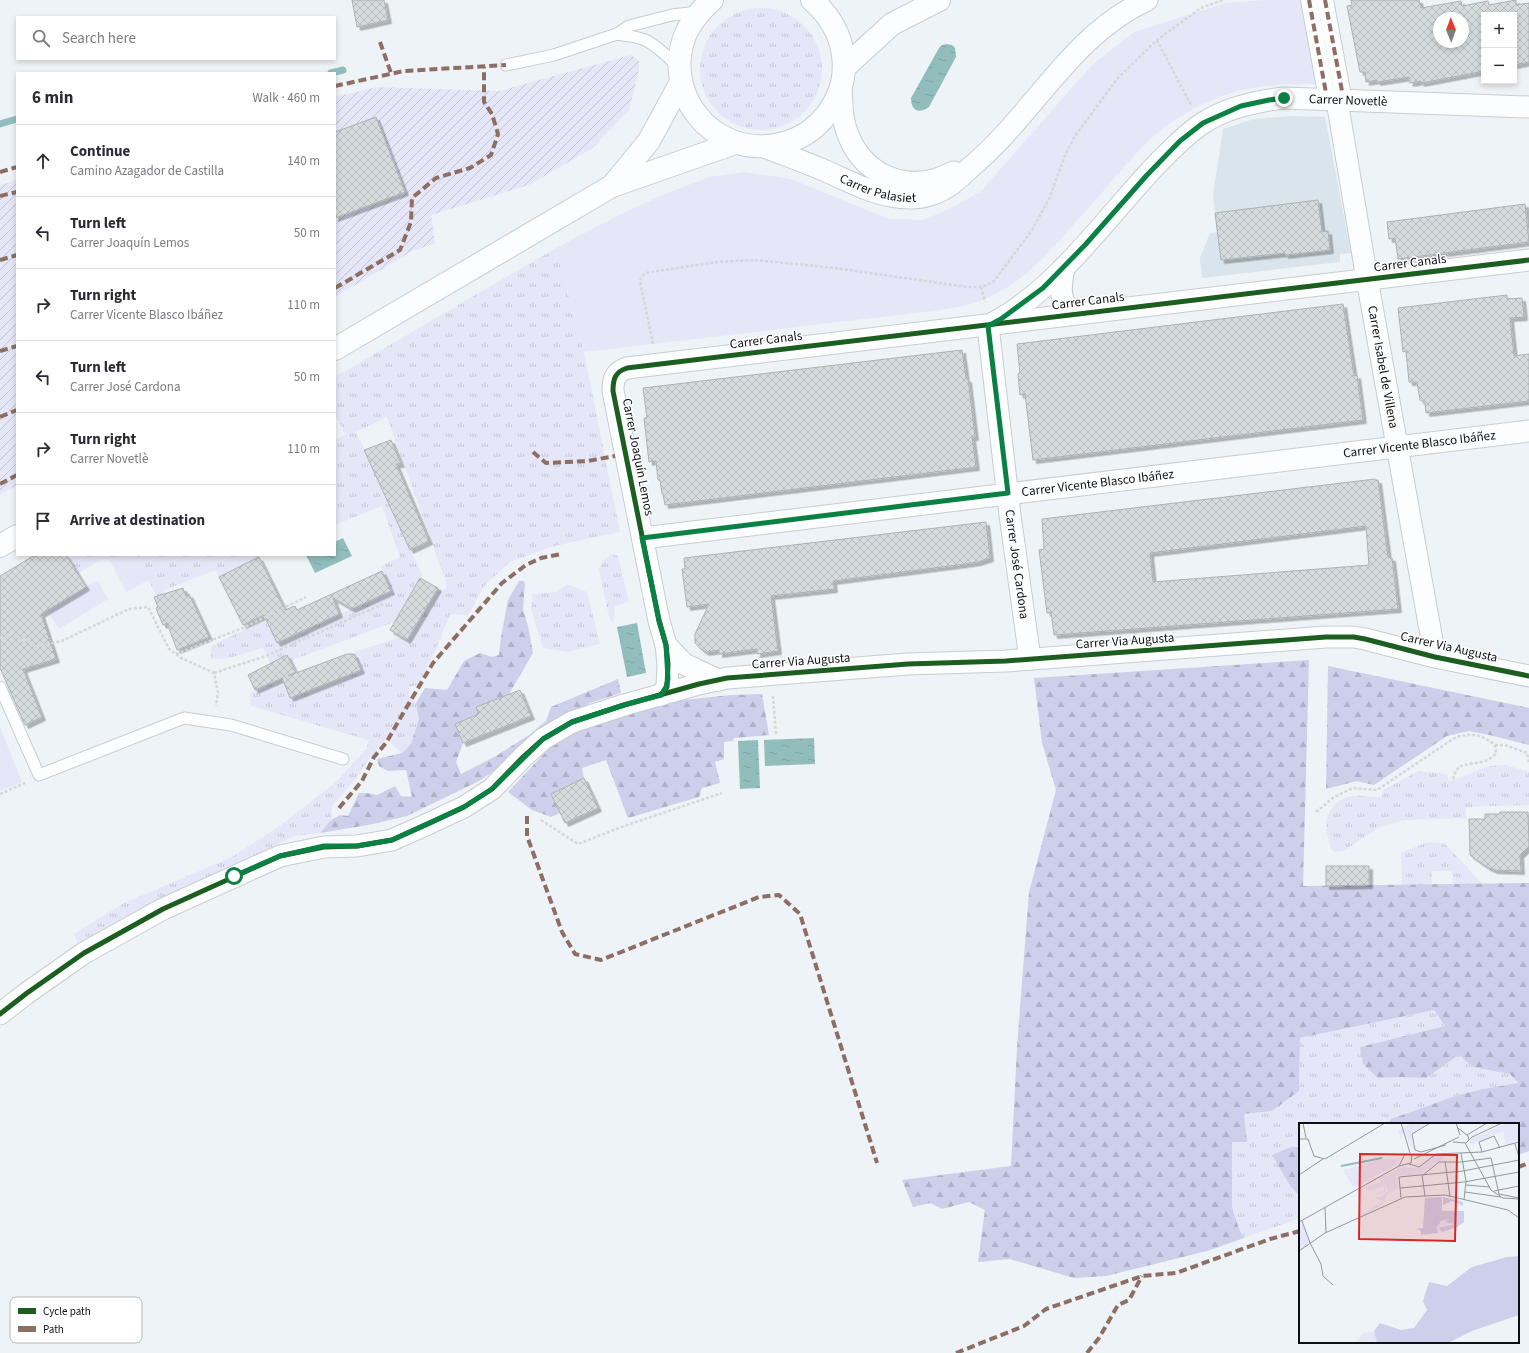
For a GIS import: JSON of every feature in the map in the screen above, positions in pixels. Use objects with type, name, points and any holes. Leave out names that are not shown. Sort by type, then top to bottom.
[{"type":"main road","points":[[814,0],[827,14],[837,31],[843,49],[843,79]]},
{"type":"main road","points":[[706,6],[686,33],[680,57],[681,78],[688,102],[700,119],[716,133],[735,143],[764,147],[787,143],[808,133],[826,117],[843,79],[892,24],[939,0]]},
{"type":"main road","points":[[612,186],[649,142],[681,78]]},
{"type":"main road","points":[[336,348],[612,186],[735,143]]},
{"type":"main road","points":[[0,546],[16,537]]},
{"type":"street","name":"Carrer Palasiet","points":[[764,147],[820,168],[874,192],[908,198],[934,194],[948,187],[999,141],[1062,66],[1086,42],[1113,19],[1147,0]]},
{"type":"street","name":"Carrer Isabel de Villena","points":[[1309,0],[1335,95]]},
{"type":"street","name":"Carrer Isabel de Villena","points":[[1326,0],[1335,95],[1435,657]]},
{"type":"street","name":"Carrer Palasiet","points":[[843,79],[844,120],[849,137],[857,152],[869,167],[880,174],[889,178],[907,182],[934,180],[954,172],[984,156]]},
{"type":"street","name":"Carrer Novetlè","points":[[988,326],[1001,319],[1043,288],[1180,141],[1203,123],[1241,106],[1284,98],[1335,95],[1529,107]]},
{"type":"street","name":"Carrer Canals","points":[[613,386],[617,373],[627,368],[988,326],[1082,313],[1529,260]]},
{"type":"street","points":[[1064,267],[1061,286],[1062,295],[1068,307],[1082,313]]},
{"type":"street","name":"Carrer José Cardona","points":[[988,326],[1030,659]]},
{"type":"street","name":"Carrer Joaquín Lemos","points":[[613,386],[642,538],[659,620],[666,645],[668,679],[666,687],[661,695]]},
{"type":"street","name":"Carrer Vicente Blasco Ibáñez","points":[[642,538],[1529,431]]},
{"type":"street","name":"Carrer Via Augusta","points":[[0,1014],[84,953],[163,909],[280,856],[324,846],[357,846],[392,840],[464,807],[492,789],[543,739],[572,722],[609,709],[718,680],[736,677],[900,665],[1030,659],[1326,637],[1354,637],[1435,657],[1529,676]]},
{"type":"street","name":"Carrer Joaquín Lemos","points":[[666,645],[684,664],[718,680]]},
{"type":"lane","points":[[506,65],[554,55],[617,34],[629,26],[706,6]]},
{"type":"lane","points":[[617,34],[645,40],[675,64],[681,78]]},
{"type":"lane","points":[[0,687],[39,775],[184,718],[231,725],[343,759]]},
{"type":"path","points":[[1157,40],[1192,106]]},
{"type":"path","points":[[981,287],[985,305]]},
{"type":"path","points":[[176,654],[243,628],[306,597]]},
{"type":"path","points":[[0,638],[11,634],[37,646],[62,641],[129,609],[148,608],[169,649],[181,658],[214,673],[266,656],[383,604]]},
{"type":"path","points":[[214,673],[218,693],[215,722]]},
{"type":"path","points":[[772,693],[776,735]]},
{"type":"path","points":[[1316,812],[1334,797],[1353,788],[1377,790],[1456,737],[1471,734],[1486,738],[1495,745],[1505,745],[1527,753],[1529,762]]},
{"type":"path","points":[[1453,780],[1454,772],[1460,766],[1487,761],[1496,754],[1495,745]]},
{"type":"path","points":[[0,794],[39,775]]},
{"type":"path","points":[[541,820],[578,844],[627,825],[722,793]]},
{"type":"shaded area","points":[[1291,116],[1325,117],[1351,253],[1340,254],[1340,262],[1202,278],[1200,258],[1210,233],[1217,232],[1213,195],[1223,129],[1254,119]]},
{"type":"green space","points":[[1265,0],[1303,0],[1316,84],[1276,85],[1242,90],[1220,97],[1178,118],[1162,129],[1143,147],[1036,265],[1003,290],[973,303],[942,310],[584,352],[556,248],[621,214],[665,194],[709,177],[745,172],[791,179],[889,219],[924,220],[955,206],[980,192],[1092,65],[1134,32],[1226,3]]},
{"type":"green space","points":[[761,8],[784,13],[804,26],[817,46],[822,69],[817,92],[804,112],[784,125],[761,130],[738,125],[718,112],[705,92],[700,69],[705,46],[718,26],[738,13]]},
{"type":"green space","points":[[631,55],[639,61],[639,70],[629,110],[591,149],[529,185],[431,215],[435,244],[414,250],[336,296],[336,97],[377,87],[499,91]]},
{"type":"green space","points":[[16,180],[16,486],[0,495],[0,185]]},
{"type":"green space","points":[[556,248],[584,352],[620,532],[554,546],[510,562],[485,585],[468,615],[450,614],[436,649],[418,685],[409,687],[409,696],[416,703],[419,719],[411,744],[402,753],[386,739],[366,763],[358,776],[332,806],[331,820],[320,833],[294,836],[218,874],[138,910],[79,945],[74,934],[124,903],[232,857],[281,825],[336,782],[367,748],[369,738],[368,740],[251,706],[250,693],[282,678],[290,697],[361,671],[354,652],[401,637],[408,640],[438,588],[446,590],[446,582],[387,417],[356,432],[422,575],[394,622],[290,661],[287,656],[270,664],[263,648],[229,658],[211,659],[211,646],[266,619],[278,643],[372,599],[389,586],[380,566],[400,557],[382,506],[336,525],[336,440],[345,435],[336,415],[336,376]]},
{"type":"green space","points":[[612,554],[618,556],[629,602],[615,606],[613,624],[609,617],[599,569],[604,560]]},
{"type":"green space","points":[[67,556],[119,556],[110,561],[103,559],[77,574]]},
{"type":"green space","points":[[119,556],[137,556],[149,580],[126,592],[110,561]]},
{"type":"green space","points":[[136,556],[260,556],[219,577],[216,570],[164,590],[165,593],[157,597]]},
{"type":"green space","points":[[97,580],[108,599],[59,629],[47,611]]},
{"type":"green space","points":[[519,581],[524,581],[525,585],[523,609],[533,653],[509,694],[477,707],[479,714],[455,724],[463,743],[456,762],[461,774],[496,756],[529,735],[546,721],[551,707],[618,679],[621,693],[590,703],[541,732],[511,760],[479,781],[407,816],[368,825],[320,833],[331,820],[340,815],[348,816],[359,793],[377,795],[395,786],[401,796],[412,797],[406,770],[388,771],[379,766],[377,759],[402,753],[411,744],[419,719],[416,703],[425,688],[447,690],[464,661],[480,653],[492,657],[499,655],[508,600]]},
{"type":"green space","points":[[567,584],[587,592],[600,644],[568,652],[543,648],[531,609],[533,594],[557,592]]},
{"type":"green space","points":[[1309,660],[1303,886],[1529,883],[1529,1151],[1519,1155],[1519,1123],[1389,1123],[1391,1119],[1455,1096],[1518,1083],[1510,1074],[1473,1067],[1459,1055],[1426,1078],[1378,1078],[1363,1064],[1360,1047],[1445,1026],[1434,1010],[1300,1038],[1299,1091],[1272,1111],[1244,1114],[1247,1142],[1232,1142],[1232,1207],[1239,1229],[1244,1238],[1207,1251],[1106,1276],[1074,1278],[1010,1259],[978,1262],[985,1210],[969,1202],[942,1209],[930,1203],[913,1207],[902,1180],[1011,1166],[1017,1047],[1029,892],[1056,790],[1042,743],[1034,678]]},
{"type":"green space","points":[[1328,666],[1529,708],[1529,745],[1469,731],[1447,736],[1374,785],[1357,781],[1326,789]]},
{"type":"green space","points":[[762,694],[769,735],[734,738],[733,741],[724,742],[724,759],[715,762],[720,783],[702,788],[699,797],[628,818],[606,760],[582,768],[584,778],[560,813],[551,817],[532,810],[508,792],[558,739],[579,726],[645,704],[731,695]]},
{"type":"green space","points":[[0,727],[22,782],[0,791]]},
{"type":"green space","points":[[1506,765],[1529,772],[1529,805],[1466,807],[1466,818],[1405,820],[1380,827],[1343,851],[1334,852],[1331,847],[1326,825],[1328,814],[1335,804],[1347,797],[1382,797],[1383,790],[1419,771],[1447,774],[1449,782],[1489,766]]},
{"type":"green space","points":[[1427,842],[1444,843],[1483,884],[1453,885],[1452,871],[1432,871],[1432,885],[1402,886],[1401,853]]},
{"type":"green space","points":[[1434,1010],[1445,1026],[1360,1047],[1378,1078],[1426,1078],[1459,1055],[1473,1067],[1510,1074],[1519,1084],[1483,1089],[1455,1096],[1391,1119],[1389,1123],[1299,1123],[1299,1147],[1291,1147],[1291,1187],[1299,1195],[1299,1218],[1244,1238],[1239,1229],[1232,1207],[1232,1141],[1244,1114],[1272,1111],[1299,1091],[1300,1038]]},
{"type":"green space","points":[[1291,1147],[1299,1147],[1299,1195],[1291,1187],[1272,1155]]},
{"type":"water","points":[[942,45],[952,45],[955,48],[956,57],[929,107],[919,111],[916,110],[912,106],[911,98],[939,48]]},
{"type":"water","points":[[343,538],[352,556],[315,573],[306,556],[336,556],[336,542]]},
{"type":"water","points":[[637,623],[646,673],[627,677],[617,627]]},
{"type":"water","points":[[814,738],[815,764],[765,766],[764,740]]},
{"type":"water","points":[[758,740],[760,788],[740,789],[738,741]]},
{"type":"building","points":[[352,0],[384,0],[388,20],[357,27]]},
{"type":"building","points":[[1351,0],[1419,0],[1421,8],[1461,1],[1462,6],[1488,1],[1489,5],[1516,0],[1516,5],[1529,3],[1529,62],[1517,64],[1517,12],[1481,12],[1481,72],[1421,83],[1421,81],[1410,83],[1409,77],[1377,82],[1377,80],[1366,82],[1365,72],[1360,72],[1347,6],[1352,5]]},
{"type":"building","points":[[376,117],[405,192],[336,218],[336,132]]},
{"type":"building","points":[[1318,200],[1322,232],[1328,231],[1330,250],[1221,260],[1215,213]]},
{"type":"building","points":[[1525,204],[1529,242],[1398,259],[1395,238],[1389,239],[1387,222]]},
{"type":"building","points":[[1507,295],[1507,299],[1522,298],[1524,317],[1510,318],[1514,356],[1529,354],[1529,401],[1426,413],[1425,403],[1420,400],[1417,382],[1409,382],[1406,351],[1403,352],[1398,308]]},
{"type":"building","points":[[1343,304],[1354,376],[1357,375],[1363,420],[1033,460],[1025,394],[1020,395],[1018,374],[1020,373],[1017,344]]},
{"type":"building","points":[[962,350],[966,379],[968,379],[975,437],[972,437],[976,467],[665,505],[660,480],[658,480],[656,461],[649,462],[644,418],[647,418],[643,388]]},
{"type":"building","points":[[391,440],[401,464],[396,464],[429,541],[410,550],[364,450]]},
{"type":"building","points":[[1375,479],[1378,480],[1388,557],[1392,558],[1398,609],[1054,635],[1051,612],[1047,613],[1039,550],[1044,549],[1042,519]],"holes":[[[1366,526],[1369,565],[1153,582],[1150,553]]]},
{"type":"building","points":[[986,522],[990,558],[978,562],[833,581],[834,589],[771,596],[778,651],[757,654],[757,649],[719,654],[719,650],[706,652],[695,643],[695,634],[709,604],[687,607],[682,569],[685,569],[684,558]]},
{"type":"building","points":[[33,556],[67,556],[86,587],[41,614],[56,659],[23,669],[42,717],[25,725],[0,668],[0,576]]},
{"type":"building","points":[[259,557],[285,610],[295,606],[297,610],[382,571],[391,591],[352,609],[333,598],[339,614],[277,643],[264,615],[243,625],[219,577]]},
{"type":"building","points":[[420,578],[438,588],[407,640],[390,630]]},
{"type":"building","points":[[183,588],[186,596],[189,594],[209,637],[177,650],[167,623],[163,625],[156,608],[158,607],[154,597]]},
{"type":"building","points":[[347,654],[354,654],[361,670],[290,698],[282,678],[255,690],[248,675],[287,655],[296,672],[288,676]]},
{"type":"building","points":[[520,690],[531,716],[463,743],[455,724],[479,714],[476,707]]},
{"type":"building","points":[[584,778],[598,808],[565,823],[551,794]]},
{"type":"building","points":[[1500,812],[1528,812],[1529,846],[1520,855],[1521,871],[1494,870],[1470,855],[1469,819],[1485,819],[1485,814],[1500,814]]},
{"type":"building","points":[[1326,866],[1369,866],[1369,885],[1326,886]]},
{"type":"waterway","points":[[335,72],[343,70]]},
{"type":"waterway","points":[[0,124],[16,119]]},
{"type":"marked path","points":[[1309,0],[1326,93]]},
{"type":"marked path","points":[[1325,0],[1342,91]]},
{"type":"marked path","points":[[380,42],[391,73]]},
{"type":"marked path","points":[[336,86],[404,71],[506,65]]},
{"type":"marked path","points":[[336,287],[400,250],[411,222],[412,198],[436,178],[470,168],[491,155],[498,134],[492,114],[484,102],[484,67]]},
{"type":"marked path","points":[[0,172],[16,167]]},
{"type":"marked path","points":[[0,196],[16,192]]},
{"type":"marked path","points":[[0,260],[16,255]]},
{"type":"marked path","points":[[0,351],[16,346]]},
{"type":"marked path","points":[[0,417],[16,410]]},
{"type":"marked path","points":[[533,452],[546,463],[588,461],[615,456]]},
{"type":"marked path","points":[[0,484],[16,476]]},
{"type":"marked path","points":[[339,808],[362,781],[374,757],[386,743],[433,663],[502,583],[526,565],[541,558],[562,554]]},
{"type":"marked path","points":[[527,816],[527,836],[562,932],[575,954],[601,960],[759,897],[779,895],[800,914],[877,1163]]},
{"type":"marked path","points":[[1519,1167],[1529,1163]]},
{"type":"marked path","points":[[956,1353],[1024,1326],[1046,1309],[1142,1276],[1176,1273],[1270,1239],[1299,1231]]},
{"type":"marked path","points":[[1087,1353],[1099,1338],[1118,1305],[1129,1300],[1142,1276]]},
{"type":"cycle path","points":[[661,695],[667,687],[668,664],[666,645],[659,621],[613,391],[616,376],[623,370],[627,368],[1529,260]]},
{"type":"cycle path","points":[[0,1014],[84,953],[163,909],[280,856],[324,847],[357,846],[392,840],[464,807],[492,789],[543,739],[572,722],[624,705],[699,684],[727,678],[908,664],[1006,661],[1326,637],[1354,637],[1365,639],[1435,657],[1529,676]]},
{"type":"route","points":[[234,876],[280,856],[324,846],[357,846],[392,840],[430,824],[464,807],[492,789],[543,739],[572,722],[661,695],[666,687],[668,679],[666,645],[662,634],[642,538],[1008,493],[988,326],[1001,319],[1043,288],[1085,245],[1147,175],[1180,141],[1203,123],[1241,106],[1284,98]]}]
